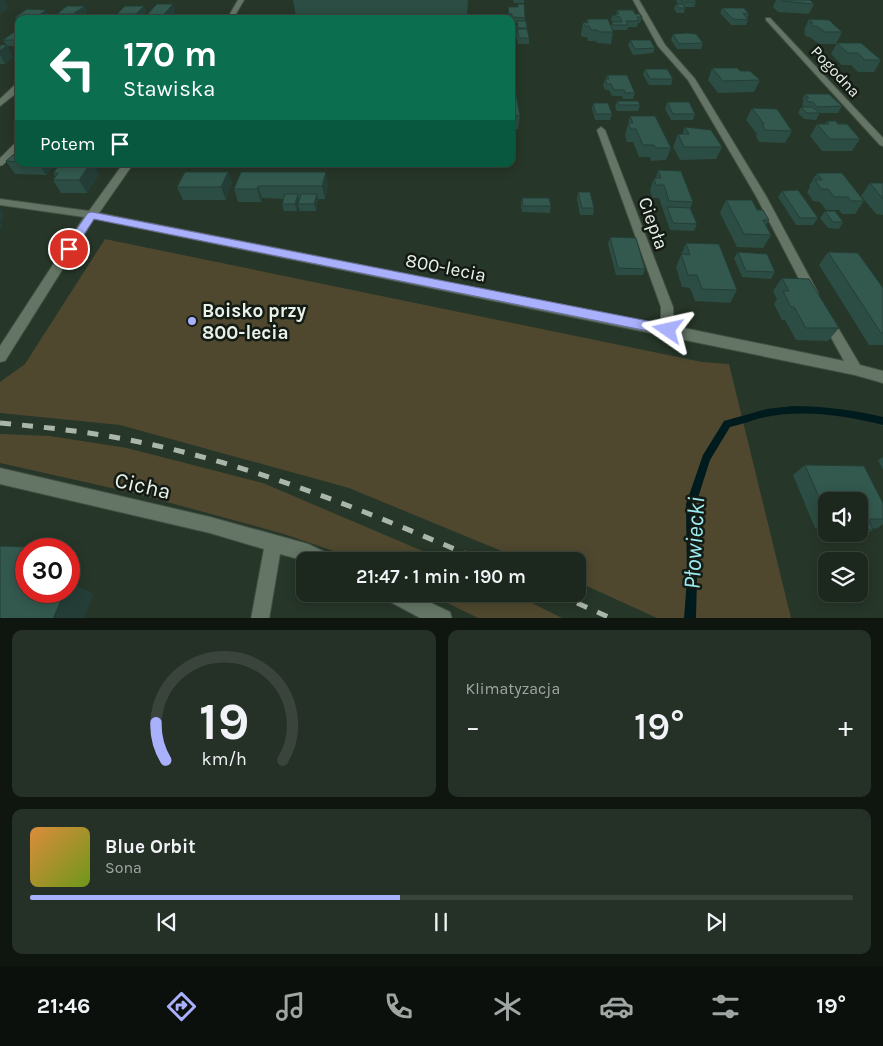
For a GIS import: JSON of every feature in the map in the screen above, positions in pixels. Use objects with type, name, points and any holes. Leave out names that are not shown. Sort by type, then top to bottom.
[{"type":"street","points":[[232,15],[241,0]]},
{"type":"street","points":[[636,0],[662,46],[691,79],[761,196],[796,265],[855,369]]},
{"type":"street","name":"Pogodna","points":[[768,19],[883,143]]},
{"type":"street","points":[[0,103],[15,90]]},
{"type":"street","name":"Ciepła","points":[[601,130],[667,307],[668,330]]},
{"type":"street","points":[[0,357],[92,215],[126,167]]},
{"type":"street","name":"800-lecia","points":[[0,202],[92,215],[668,330],[855,369],[883,377]]},
{"type":"street","name":"Cicha","points":[[0,476],[210,525],[304,552]]},
{"type":"street","points":[[260,618],[273,544]]},
{"type":"street","points":[[410,602],[443,618]]},
{"type":"lane","points":[[0,163],[15,148]]},
{"type":"shaded area","points":[[105,239],[702,362],[729,364],[791,618],[657,618],[586,586],[586,552],[504,552],[349,488],[120,425],[0,413],[0,382],[25,364]]},
{"type":"shaded area","points":[[0,434],[50,436],[127,448],[263,483],[425,552],[336,552],[284,534],[134,493],[0,463]]},
{"type":"shaded area","points":[[445,602],[530,602],[562,618],[478,618]]},
{"type":"building","points":[[681,0],[695,0],[696,2],[682,2]]},
{"type":"building","points":[[810,0],[814,4],[782,1]]},
{"type":"building","points":[[157,4],[173,4],[163,15],[147,15]]},
{"type":"building","points":[[518,4],[524,4],[525,18],[515,17],[515,15],[509,14],[508,7],[518,7]]},
{"type":"building","points":[[676,4],[683,4],[685,8],[679,8]]},
{"type":"building","points":[[67,6],[85,6],[73,14],[57,14]]},
{"type":"building","points":[[125,6],[144,6],[136,14],[117,14]]},
{"type":"building","points":[[722,8],[744,8],[749,14],[743,13],[748,20],[733,19]]},
{"type":"building","points":[[27,9],[46,10],[39,15],[18,15]]},
{"type":"building","points":[[617,10],[633,10],[635,14],[640,14],[642,17],[637,17],[639,21],[626,21],[628,25],[613,25],[612,22],[622,22],[620,17],[612,15],[619,14]]},
{"type":"building","points":[[587,19],[608,19],[613,32],[591,30],[583,22],[588,23]]},
{"type":"building","points":[[809,19],[829,20],[842,32],[825,32],[816,26],[812,26],[810,23],[813,23]]},
{"type":"building","points":[[517,21],[526,21],[527,28],[518,28]]},
{"type":"building","points":[[517,29],[527,29],[529,38],[519,38]]},
{"type":"building","points":[[14,32],[15,32],[15,40],[3,40]]},
{"type":"building","points":[[673,34],[696,34],[703,43],[679,44]]},
{"type":"building","points":[[630,40],[650,40],[655,48],[635,49]]},
{"type":"building","points":[[837,43],[861,43],[881,60],[865,60],[858,53],[848,53]]},
{"type":"building","points":[[0,45],[7,45],[0,51]]},
{"type":"building","points":[[712,68],[737,68],[740,71],[750,71],[760,80],[723,81]]},
{"type":"building","points":[[645,69],[667,69],[673,79],[650,79]]},
{"type":"building","points":[[607,75],[627,75],[635,93],[614,90],[611,84],[607,84],[605,79],[609,79]]},
{"type":"building","points":[[515,88],[520,116],[515,116]]},
{"type":"building","points":[[805,94],[829,94],[842,106],[817,107],[813,102],[809,102],[805,98],[809,98]]},
{"type":"building","points":[[617,101],[638,101],[640,105],[619,105]]},
{"type":"building","points":[[667,102],[689,102],[695,114],[673,114]]},
{"type":"building","points":[[593,103],[608,103],[612,114],[596,114]]},
{"type":"building","points":[[801,107],[812,107],[820,113],[807,113]]},
{"type":"building","points":[[752,108],[777,109],[792,131],[765,130],[762,124],[764,124]]},
{"type":"building","points":[[630,116],[655,116],[671,148],[656,148],[654,145],[643,145],[636,129],[631,129],[628,123],[633,123]]},
{"type":"building","points":[[827,121],[847,124],[860,139],[830,139],[817,124],[829,124]]},
{"type":"building","points":[[685,127],[711,130],[722,147],[684,147],[678,134],[689,134]]},
{"type":"building","points":[[15,153],[15,162],[6,161]]},
{"type":"building","points":[[58,167],[88,167],[79,180],[53,180],[58,173],[53,173]]},
{"type":"building","points":[[658,170],[681,171],[693,202],[669,201],[664,185],[656,185],[654,178],[661,178]]},
{"type":"building","points":[[185,172],[228,172],[221,187],[177,187]]},
{"type":"building","points":[[241,172],[326,172],[322,186],[258,186],[257,189],[234,189]]},
{"type":"building","points":[[817,173],[842,173],[864,201],[851,201],[848,197],[834,197],[828,189],[821,189],[815,180],[822,180]]},
{"type":"building","points":[[870,183],[883,183],[883,199]]},
{"type":"building","points":[[798,190],[818,218],[800,218],[782,191]]},
{"type":"building","points":[[578,192],[590,192],[594,208],[582,208]]},
{"type":"building","points":[[285,194],[298,194],[295,204],[282,204]]},
{"type":"building","points":[[301,194],[317,194],[314,204],[298,204]]},
{"type":"building","points":[[522,198],[549,198],[551,206],[523,206]]},
{"type":"building","points":[[726,200],[752,200],[757,210],[763,210],[769,220],[763,220],[771,235],[744,234]]},
{"type":"building","points":[[667,207],[690,208],[697,224],[673,223]]},
{"type":"building","points":[[825,211],[835,211],[843,222],[833,222]]},
{"type":"building","points":[[610,237],[636,238],[645,269],[618,268]]},
{"type":"building","points":[[686,243],[719,244],[737,290],[702,289],[697,275],[688,275],[681,254],[690,255]]},
{"type":"building","points":[[738,252],[767,254],[775,272],[746,271]]},
{"type":"building","points":[[828,252],[858,253],[883,288],[883,333],[881,333]]},
{"type":"building","points":[[782,278],[809,279],[839,328],[806,328],[794,307],[791,307],[783,291],[789,291]]},
{"type":"building","points":[[805,465],[864,466],[883,503],[883,519],[868,519],[868,492],[818,492],[818,495]]},
{"type":"building","points":[[868,519],[873,530],[868,530]]},
{"type":"building","points":[[0,546],[15,547],[15,603],[60,603],[53,618],[0,618]]},
{"type":"waterway","name":"Płowiecki","points":[[690,618],[692,578],[691,504],[706,458],[727,424],[767,413],[793,410],[858,415],[883,421]]},
{"type":"railway","points":[[0,423],[109,436],[217,461],[307,490],[396,524],[462,552]]},
{"type":"railway","points":[[575,602],[611,618]]},
{"type":"place","name":"Boisko przy 800-lecia","points":[[192,321]]},
{"type":"route","points":[[69,249],[92,215],[668,330]]}]
